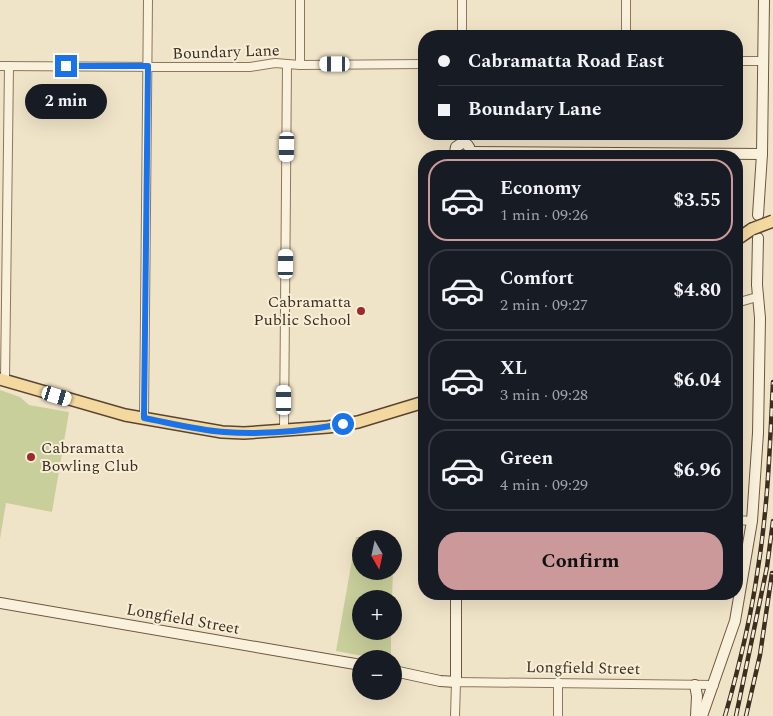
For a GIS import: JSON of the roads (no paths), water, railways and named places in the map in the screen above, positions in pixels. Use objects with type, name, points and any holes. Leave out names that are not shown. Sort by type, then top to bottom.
[{"type":"main road","points":[[743,235],[755,233],[773,221]]},
{"type":"main road","points":[[3,380],[102,409],[222,432],[244,433],[328,427],[358,422],[418,404]]},
{"type":"street","points":[[144,418],[148,0]]},
{"type":"street","points":[[300,0],[300,65]]},
{"type":"street","points":[[462,0],[462,30]]},
{"type":"street","points":[[626,0],[626,30]]},
{"type":"street","points":[[758,215],[762,154],[764,0]]},
{"type":"street","points":[[743,61],[763,61]]},
{"type":"street","name":"Boundary Lane","points":[[0,66],[250,67],[275,63],[300,65],[418,64]]},
{"type":"street","points":[[284,431],[287,64]]},
{"type":"street","points":[[3,380],[9,66]]},
{"type":"street","points":[[743,154],[762,154]]},
{"type":"street","points":[[743,574],[752,521],[758,433],[760,318],[757,297],[755,233]]},
{"type":"street","points":[[743,301],[757,297]]},
{"type":"street","points":[[743,520],[752,521]]},
{"type":"street","points":[[455,716],[456,600]]},
{"type":"street","points":[[702,716],[735,621],[739,600]]},
{"type":"street","name":"Longfield Street","points":[[0,603],[352,663]]},
{"type":"street","name":"Longfield Street","points":[[402,673],[440,681],[456,682],[714,684]]},
{"type":"street","points":[[558,682],[558,716]]},
{"type":"street","points":[[695,684],[697,696],[696,716]]},
{"type":"railway","points":[[725,716],[740,661],[755,587],[764,522],[773,382]]},
{"type":"railway","points":[[736,716],[767,567],[773,521]]},
{"type":"railway","points":[[746,716],[760,655],[772,573]]},
{"type":"place","name":"Cabramatta Public School","points":[[361,311]]},
{"type":"place","name":"Cabramatta Bowling Club","points":[[31,457]]}]
